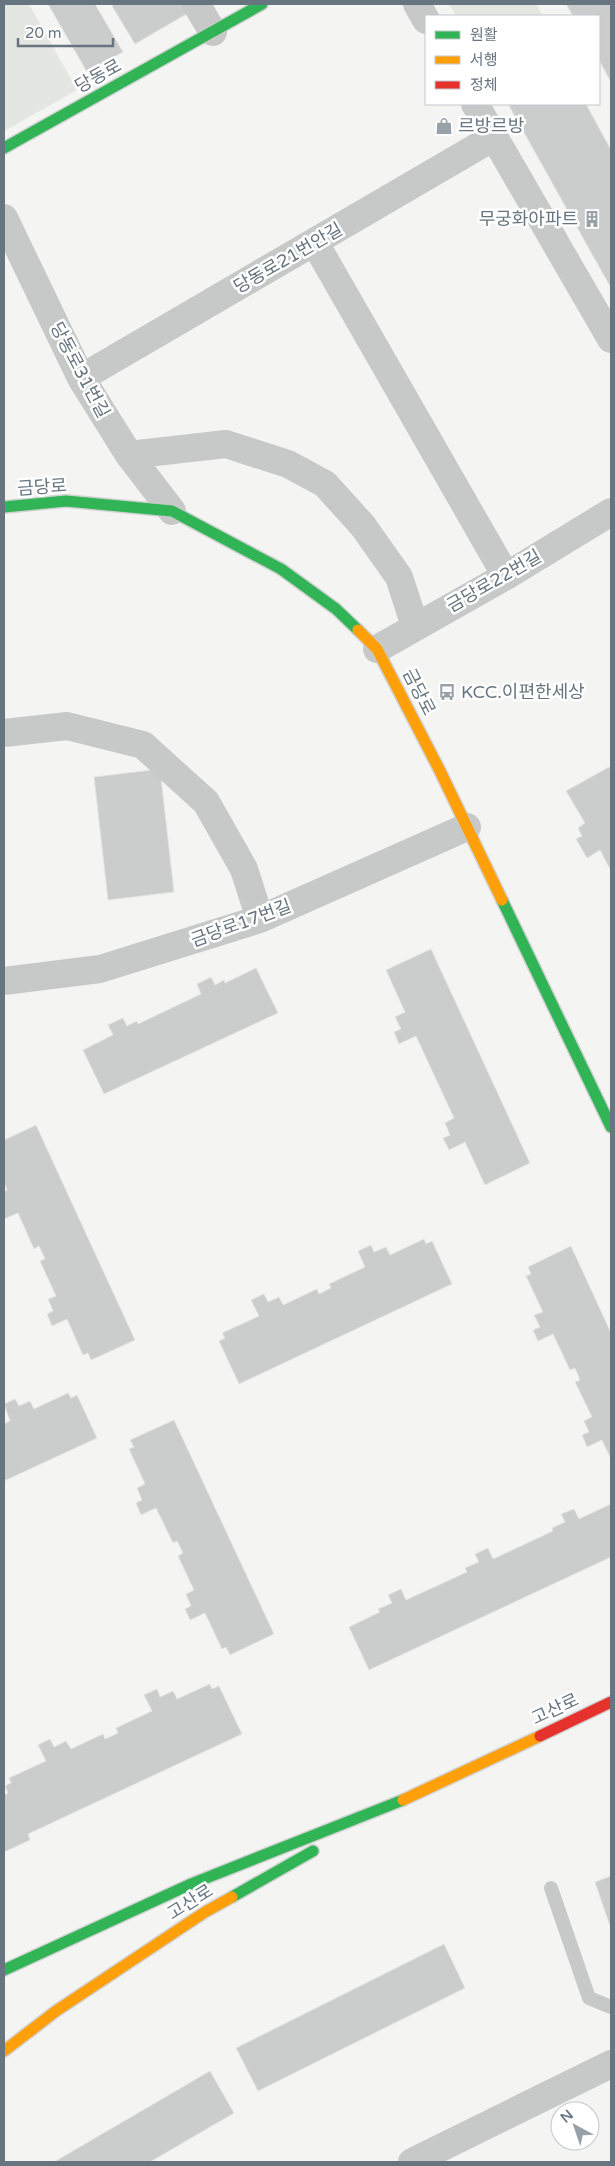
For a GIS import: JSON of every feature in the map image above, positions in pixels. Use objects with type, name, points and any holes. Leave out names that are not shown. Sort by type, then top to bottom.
[{"type":"street","points":[[196,4],[213,32]]},
{"type":"street","name":"당동로","points":[[4,148],[262,4]]},
{"type":"street","points":[[417,4],[425,18]]},
{"type":"street","points":[[476,105],[611,339]]},
{"type":"street","name":"당동로21번안길","points":[[81,378],[494,137]]},
{"type":"street","name":"당동로31번길","points":[[4,218],[81,378],[129,455],[172,512]]},
{"type":"street","points":[[315,243],[506,576]]},
{"type":"street","points":[[129,455],[226,444],[288,464],[325,484],[362,526],[399,577],[415,626]]},
{"type":"street","name":"금당로","points":[[4,508],[66,501],[172,512],[281,569],[336,609],[377,649],[467,827],[611,1127]]},
{"type":"street","name":"금당로22번길","points":[[377,649],[506,576],[611,512]]},
{"type":"street","points":[[4,733],[67,726],[143,745],[206,802],[244,869],[260,919]]},
{"type":"street","name":"금당로17번길","points":[[4,981],[100,969],[260,919],[467,827]]},
{"type":"street","name":"고산로","points":[[4,1970],[191,1884],[406,1799],[611,1702]]},
{"type":"street","name":"고산로","points":[[4,2051],[56,2011],[205,1912],[406,1799]]},
{"type":"street","points":[[412,2162],[611,2064]]},
{"type":"lane","points":[[551,1888],[589,1998],[611,2007]]},
{"type":"shaded area","points":[[4,4],[29,4],[77,90],[4,131]]},
{"type":"shaded area","points":[[449,4],[536,4],[542,15],[455,15]]},
{"type":"building","points":[[48,4],[95,4],[123,52],[87,72]]},
{"type":"building","points":[[116,4],[186,4],[190,12],[135,44],[112,6]]},
{"type":"building","points":[[566,4],[611,4],[611,82],[600,62],[600,15],[572,15]]},
{"type":"building","name":"무궁화아파트","points":[[509,105],[587,105],[611,150],[611,288]]},
{"type":"building","points":[[609,767],[611,770],[611,871],[600,850],[587,858],[576,839],[582,836],[578,828],[585,823],[566,791]]},
{"type":"building","points":[[160,769],[174,892],[108,900],[94,777]]},
{"type":"building","points":[[431,949],[530,1163],[485,1185],[465,1142],[449,1150],[443,1138],[450,1135],[445,1123],[454,1118],[416,1036],[399,1044],[394,1032],[401,1029],[395,1017],[405,1012],[386,970]]},
{"type":"building","points":[[256,968],[278,1013],[104,1094],[83,1050],[113,1035],[108,1025],[123,1018],[127,1026],[137,1021],[138,1024],[201,994],[197,984],[211,977],[215,985],[224,980],[225,983]]},
{"type":"building","points":[[36,1125],[135,1340],[91,1360],[88,1353],[83,1355],[67,1319],[52,1326],[47,1314],[53,1311],[48,1299],[56,1296],[40,1261],[45,1259],[39,1246],[34,1249],[18,1213],[4,1219],[4,1192],[7,1190],[4,1182],[4,1140]]},
{"type":"building","points":[[424,1239],[426,1244],[432,1241],[452,1284],[239,1384],[219,1341],[225,1338],[222,1333],[259,1316],[251,1300],[264,1294],[268,1302],[279,1297],[283,1305],[317,1289],[319,1294],[331,1288],[329,1284],[365,1267],[358,1251],[371,1245],[374,1252],[386,1247],[390,1255]]},
{"type":"building","points":[[571,1246],[611,1333],[611,1459],[602,1440],[587,1447],[582,1435],[589,1432],[584,1421],[592,1417],[575,1382],[580,1380],[575,1368],[570,1370],[553,1334],[538,1341],[533,1330],[540,1327],[534,1315],[543,1312],[526,1276],[531,1274],[528,1267]]},
{"type":"building","points":[[68,1393],[71,1398],[77,1395],[97,1438],[4,1481],[4,1424],[10,1421],[4,1404],[15,1399],[19,1406],[30,1401],[34,1409]]},
{"type":"building","points":[[174,1420],[274,1634],[230,1655],[226,1647],[222,1649],[205,1613],[190,1620],[185,1609],[191,1606],[186,1594],[194,1590],[178,1556],[183,1553],[177,1541],[173,1543],[156,1508],[141,1515],[136,1503],[142,1500],[137,1488],[145,1484],[129,1449],[134,1447],[130,1440]]},
{"type":"building","points":[[611,1504],[611,1557],[369,1670],[349,1627],[380,1612],[378,1609],[392,1603],[388,1595],[401,1589],[406,1600],[467,1572],[465,1568],[479,1562],[475,1554],[488,1548],[493,1559],[553,1531],[552,1528],[565,1522],[561,1514],[574,1509],[579,1519]]},
{"type":"building","points":[[210,1684],[212,1689],[219,1686],[242,1734],[28,1834],[30,1840],[4,1852],[4,1795],[8,1793],[5,1786],[11,1783],[9,1778],[46,1761],[38,1745],[50,1739],[54,1747],[66,1741],[71,1749],[103,1734],[105,1739],[118,1733],[116,1728],[152,1711],[144,1695],[157,1689],[160,1697],[173,1691],[177,1699]]},
{"type":"building","points":[[611,1876],[611,1929],[595,1882]]},
{"type":"building","points":[[444,1944],[465,1988],[258,2091],[236,2048]]},
{"type":"building","points":[[210,2071],[234,2113],[150,2162],[54,2162]]},
{"type":"traffic: fast","points":[[4,148],[262,4]]},
{"type":"traffic: fast","points":[[4,507],[66,501],[172,511],[281,569],[336,609],[358,630]]},
{"type":"traffic: fast","points":[[502,900],[611,1127]]},
{"type":"traffic: fast","points":[[4,1970],[191,1884],[403,1800]]},
{"type":"traffic: fast","points":[[232,1897],[313,1851]]},
{"type":"traffic: slow","points":[[358,630],[377,649],[440,771],[502,900]]},
{"type":"traffic: slow","points":[[403,1800],[540,1736]]},
{"type":"traffic: slow","points":[[4,2051],[56,2011],[205,1912],[232,1897]]},
{"type":"traffic: jam","points":[[540,1736],[611,1702]]},
{"type":"place","name":"르방르방","points":[[444,126]]},
{"type":"place","name":"무궁화아파트","points":[[592,219]]},
{"type":"place","name":"KCC.이편한세상","points":[[447,692]]}]
